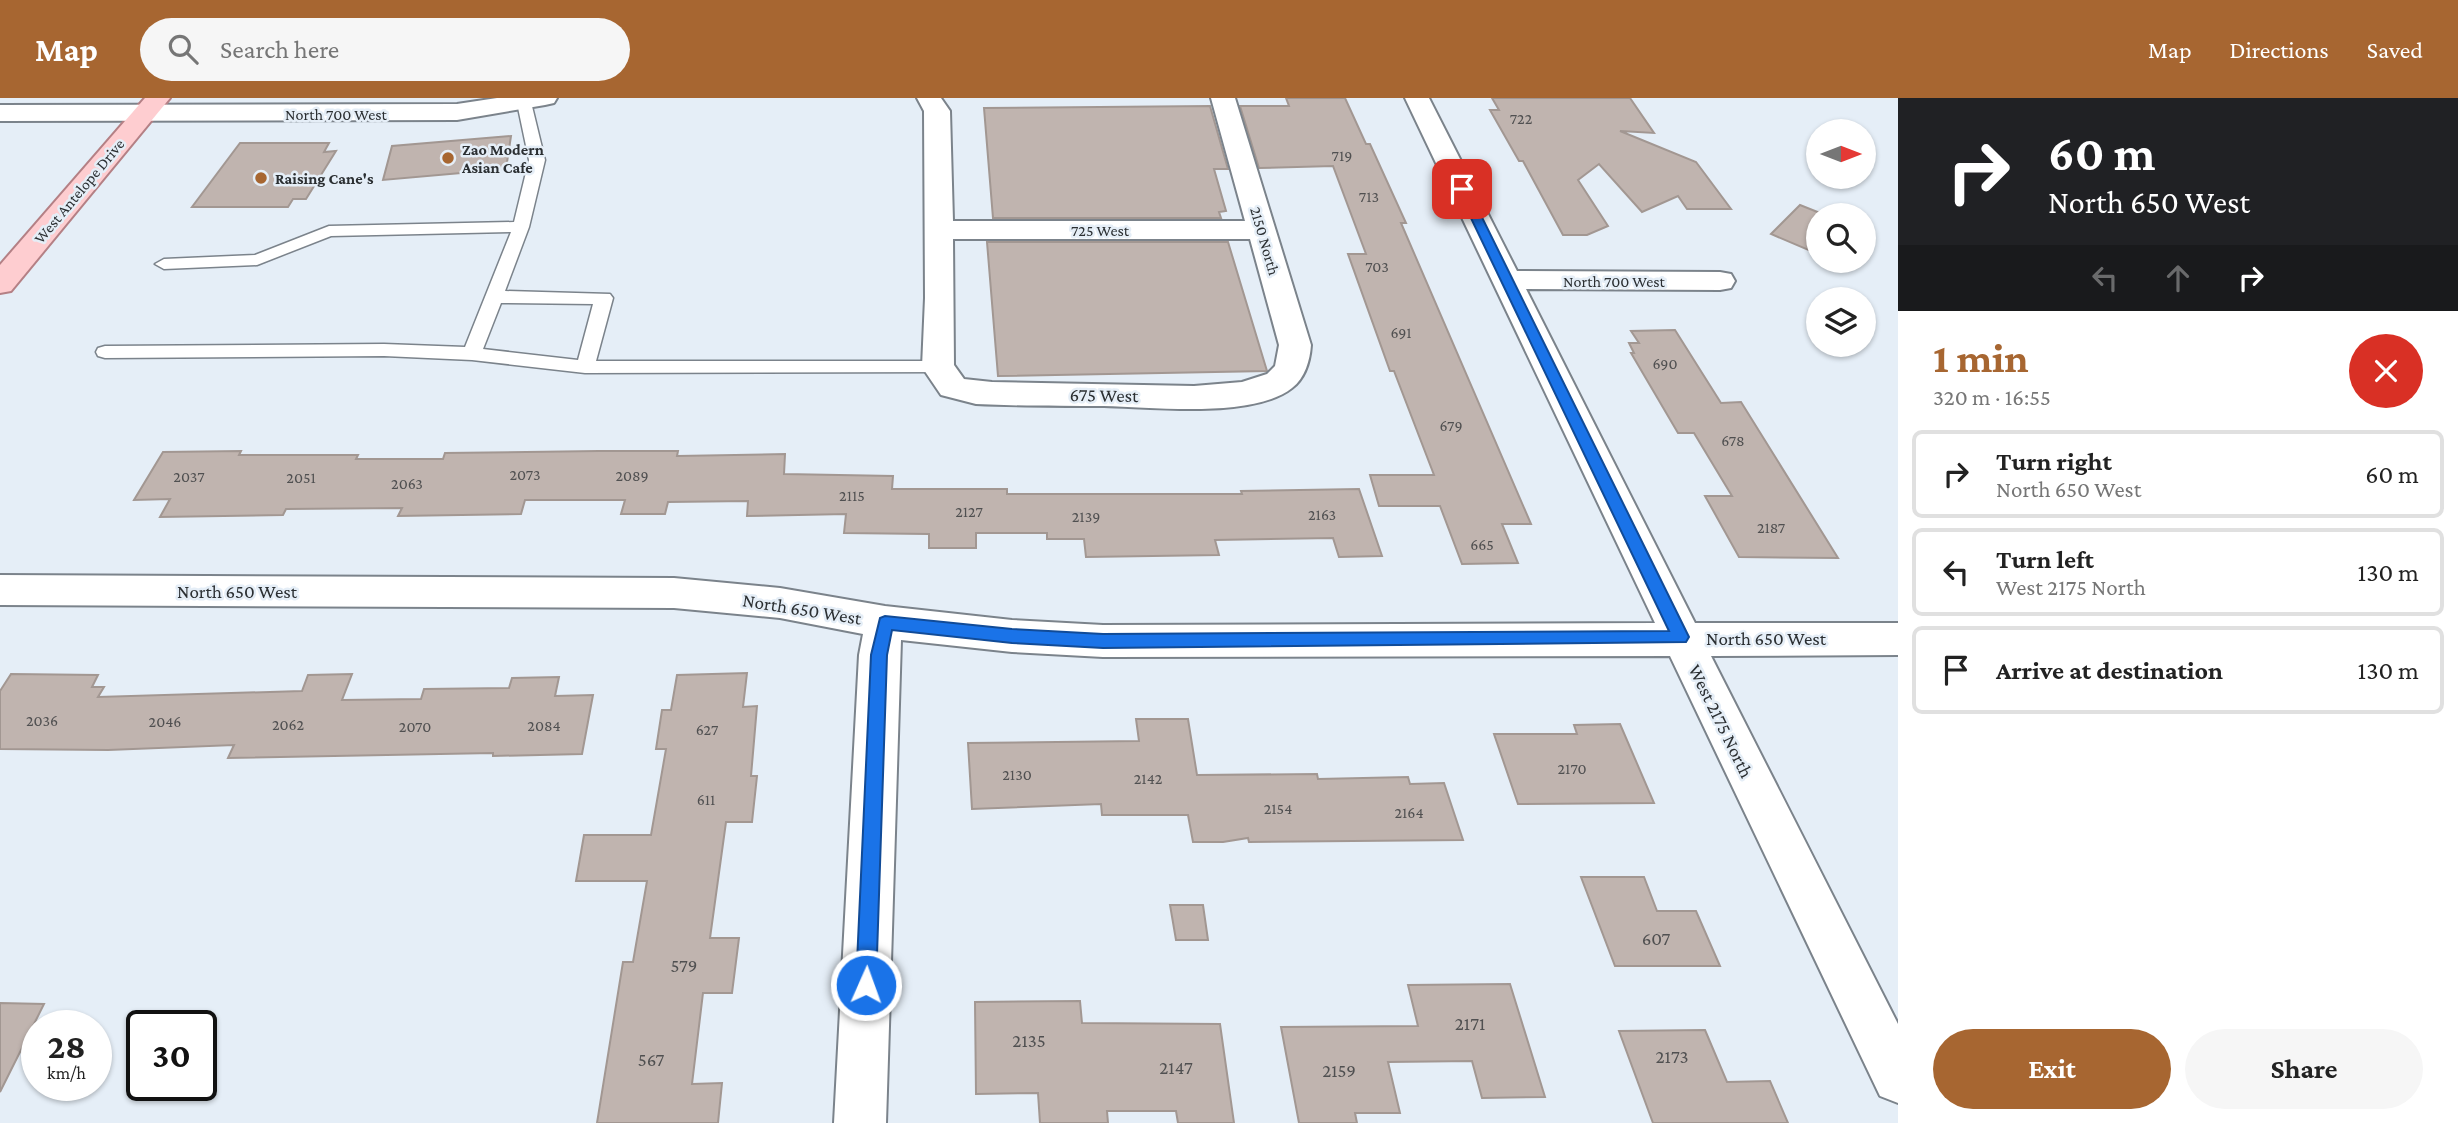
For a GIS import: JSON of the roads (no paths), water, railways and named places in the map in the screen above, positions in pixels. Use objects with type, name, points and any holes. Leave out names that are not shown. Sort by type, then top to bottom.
[{"type":"main road","name":"West Antelope Drive","points":[[0,284],[152,106]]},
{"type":"street","points":[[929,98],[937,111],[937,367]]},
{"type":"street","name":"2150 North","points":[[1223,98],[1294,345],[1294,358],[1288,373],[1279,382]]},
{"type":"street","name":"West 2175 North","points":[[1418,98],[1898,1079]]},
{"type":"street","name":"North 700 West","points":[[0,113],[152,106],[457,112],[530,100]]},
{"type":"street","name":"725 West","points":[[939,230],[1261,230]]},
{"type":"street","name":"North 700 West","points":[[1507,280],[1720,281]]},
{"type":"street","name":"675 West","points":[[937,367],[953,387],[991,394],[1233,395],[1251,393],[1279,382]]},
{"type":"street","name":"North 650 West","points":[[0,590],[674,593],[780,603],[885,622],[1012,636],[1103,641],[1681,637],[1898,639]]},
{"type":"street","points":[[860,1123],[878,668],[885,622]]},
{"type":"lane","points":[[472,354],[521,227],[537,160],[530,100]]},
{"type":"lane","points":[[164,264],[257,261],[329,231],[521,227]]},
{"type":"lane","points":[[494,297],[604,298],[585,367]]},
{"type":"lane","points":[[105,352],[297,349],[472,354],[585,367],[937,367]]},
{"type":"place","name":"Zao Modern Asian Cafe","points":[[448,158]]},
{"type":"place","name":"Raising Cane's","points":[[261,178]]}]
